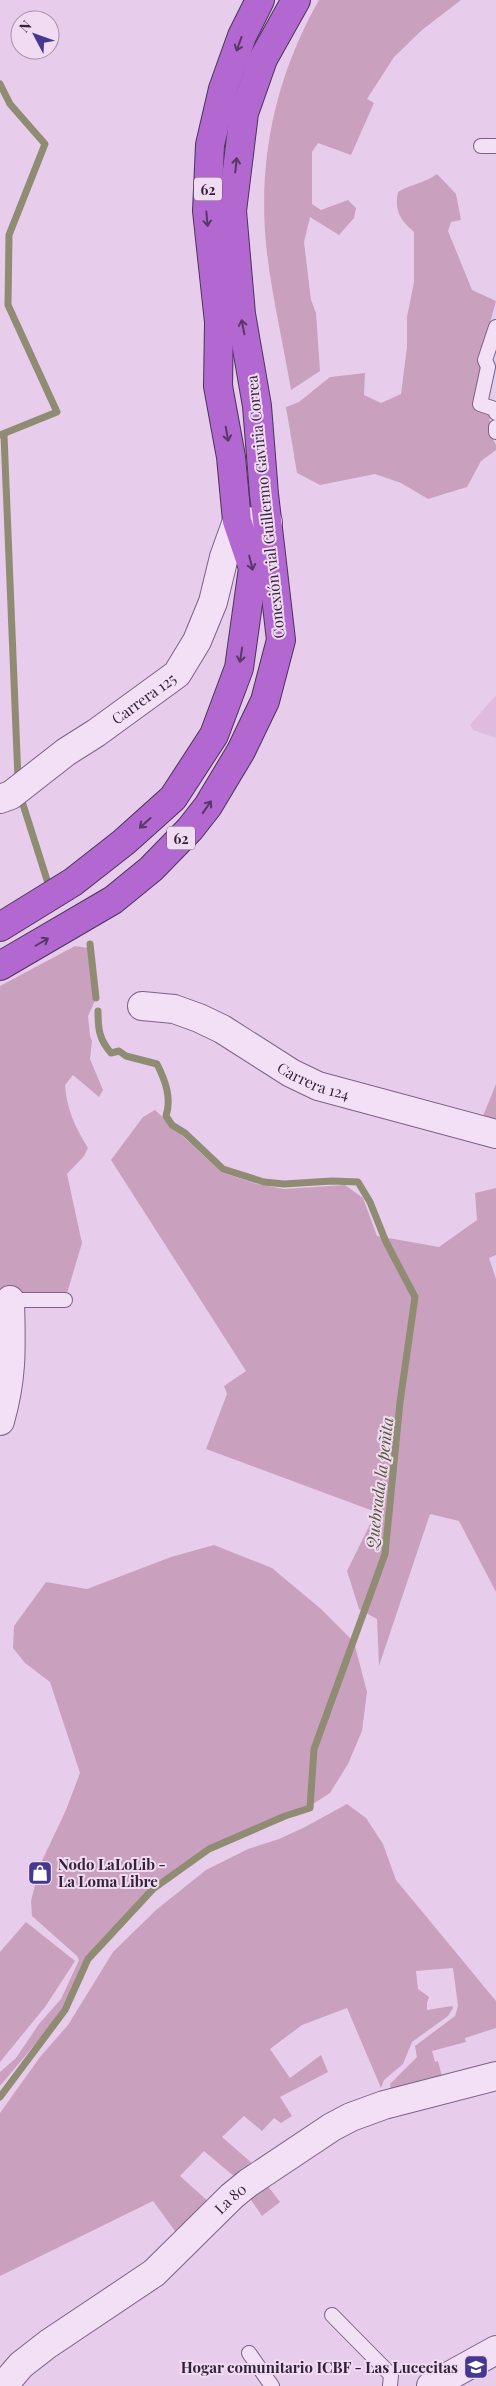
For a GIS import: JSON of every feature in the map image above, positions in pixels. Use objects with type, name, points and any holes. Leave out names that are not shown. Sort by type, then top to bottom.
[{"type":"highway","name":"Conexión vial Guillermo Gaviria Correa","points":[[0,927],[73,882],[124,842],[173,798],[214,735],[239,668],[253,568],[237,521],[231,457],[218,386],[219,322],[206,211],[210,145],[223,89],[242,36],[260,0]]},
{"type":"highway","name":"Conexión vial Guillermo Gaviria Correa","points":[[0,966],[113,900],[150,869],[190,829],[208,806],[241,751],[265,700],[281,640],[264,494],[257,406],[241,314],[232,211],[244,113],[263,59],[296,0]]},
{"type":"street","points":[[237,521],[268,522]]},
{"type":"street","name":"Carrera 125","points":[[14,791],[177,674],[197,641],[213,602],[224,557],[237,521]]},
{"type":"street","name":"Carrera 124","points":[[160,1003],[222,1029],[291,1073],[318,1086],[496,1134]]},
{"type":"street","points":[[0,1421],[7,1395],[11,1367],[10,1300]]},
{"type":"street","name":"La 80","points":[[3,2386],[21,2365],[48,2344],[154,2273],[243,2187],[332,2127],[350,2117],[384,2105],[496,2076]]},
{"type":"street","points":[[431,2386],[496,2350]]},
{"type":"lane","points":[[481,146],[496,146]]},
{"type":"lane","points":[[496,327],[485,360],[488,368],[480,404],[495,409],[496,413]]},
{"type":"lane","points":[[496,427],[496,432]]},
{"type":"lane","points":[[10,1300],[65,1300]]},
{"type":"lane","points":[[332,2315],[391,2374],[390,2386]]},
{"type":"lane","points":[[249,2353],[272,2386]]},
{"type":"shaded area","points":[[319,0],[461,0],[422,30],[394,57],[367,99],[374,103],[351,155],[318,143],[312,152],[312,204],[321,210],[348,200],[356,208],[354,218],[339,235],[310,217],[304,242],[311,300],[316,313],[320,371],[291,390],[268,262],[264,212],[265,180],[273,118],[281,88],[291,58]]},
{"type":"shaded area","points":[[437,174],[456,194],[461,220],[451,222],[448,231],[472,290],[496,301],[480,360],[490,414],[489,431],[496,445],[496,450],[481,461],[467,487],[428,499],[401,483],[375,474],[320,485],[297,473],[286,407],[299,402],[330,377],[365,373],[364,395],[381,403],[401,394],[407,347],[407,317],[414,282],[414,232],[399,214],[397,198],[398,192]]},
{"type":"shaded area","points":[[496,695],[496,738],[473,730],[470,725]]},
{"type":"shaded area","points":[[75,946],[88,948],[94,1003],[88,1016],[92,1041],[90,1059],[103,1090],[99,1097],[73,1075],[65,1085],[72,1118],[88,1148],[84,1156],[67,1174],[82,1243],[65,1300],[0,1305],[0,986]]},
{"type":"shaded area","points":[[496,1084],[496,1125],[481,1121]]},
{"type":"shaded area","points":[[155,1110],[221,1172],[257,1184],[284,1189],[345,1185],[363,1198],[377,1236],[439,1247],[477,1220],[475,1193],[496,1188],[496,1255],[489,1258],[496,1279],[496,1592],[459,1521],[430,1514],[379,1666],[377,1619],[359,1609],[347,1571],[376,1512],[206,1449],[227,1394],[224,1386],[246,1371],[111,1160],[143,1117]]},
{"type":"shaded area","points":[[214,1545],[272,1568],[321,1609],[354,1642],[367,1692],[362,1731],[348,1764],[330,1793],[310,1806],[284,1814],[207,1848],[151,1888],[87,1958],[57,2018],[0,2086],[0,2072],[16,2058],[39,2024],[61,1999],[79,1960],[77,1956],[32,1916],[31,1901],[40,1865],[66,1810],[80,1773],[50,1682],[25,1663],[13,1648],[14,1626],[46,1582],[87,1589],[171,1557]]},
{"type":"shaded area","points":[[347,1804],[366,1818],[383,1844],[396,1880],[496,2001],[496,2028],[465,2038],[466,2042],[432,2051],[435,2062],[438,2061],[443,2080],[391,2092],[390,2084],[417,2057],[415,2046],[455,2016],[458,2006],[453,1968],[416,1971],[418,1989],[429,1997],[427,2010],[452,2006],[453,2008],[448,2016],[412,2042],[403,2064],[384,2080],[381,2088],[347,2008],[302,2025],[270,2049],[290,2078],[321,2055],[328,2072],[280,2097],[292,2116],[281,2123],[274,2118],[262,2131],[244,2116],[222,2137],[254,2165],[236,2178],[204,2151],[180,2176],[210,2203],[178,2235],[153,2201],[0,2276],[0,2113],[40,2057],[68,2025],[113,1952],[156,1910],[206,1870],[248,1849],[279,1839],[305,1827]]},
{"type":"shaded area","points":[[26,1922],[75,1961],[45,2007],[0,2062],[0,1952]]},
{"type":"shaded area","points":[[267,2185],[280,2202],[262,2216],[249,2197]]},
{"type":"waterway","points":[[0,84],[10,104],[45,144],[9,235],[8,305],[57,412],[0,435]]},
{"type":"waterway","name":"Quebrada la peñita","points":[[4,435],[18,779]]},
{"type":"waterway","name":"Quebrada la peñita","points":[[20,795],[47,880]]},
{"type":"waterway","name":"Quebrada la peñita","points":[[90,944],[96,998]]},
{"type":"waterway","name":"Quebrada la peñita","points":[[0,2097],[65,2010],[88,1959],[153,1889],[209,1849],[285,1816],[310,1808],[314,1749],[385,1554],[400,1402],[415,1297],[386,1242],[370,1202],[358,1182],[332,1181],[284,1184],[264,1182],[223,1169],[185,1133],[172,1125],[166,1116],[168,1096],[157,1064],[126,1056],[119,1051],[111,1053],[100,1034],[98,1011]]},
{"type":"place","name":"Nodo LaLoLib - La Loma Libre","points":[[40,1873]]},
{"type":"place","name":"Hogar comunitario ICBF - Las Lucecitas","points":[[476,2367]]}]
